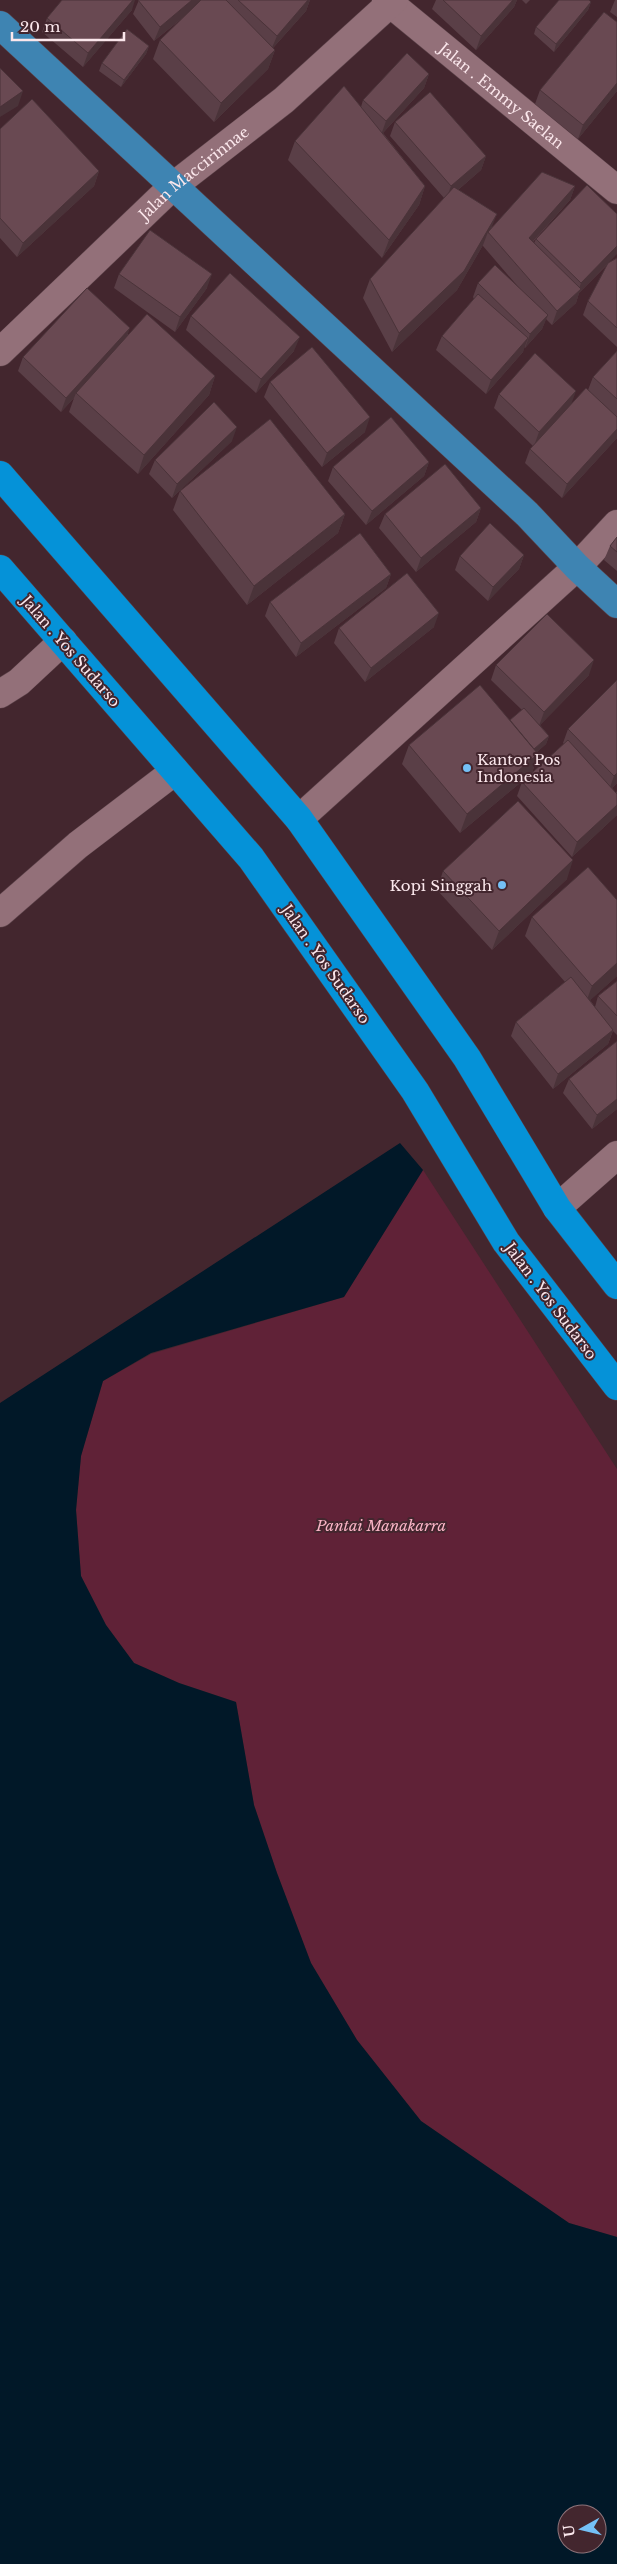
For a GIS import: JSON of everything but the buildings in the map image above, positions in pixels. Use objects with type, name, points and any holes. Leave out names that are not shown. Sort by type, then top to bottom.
[{"type":"highway","points":[[0,475],[300,819],[467,1058],[557,1208],[617,1285]]},
{"type":"highway","name":"Jalan . Yos Sudarso","points":[[0,569],[251,858],[415,1092],[506,1242],[617,1386]]},
{"type":"main road","points":[[0,25],[172,187],[526,514],[577,567],[617,604]]},
{"type":"street","name":"Jalan Maccirinnae","points":[[0,352],[172,187],[284,100],[390,1]]},
{"type":"street","name":"Jalan . Emmy Saelan","points":[[390,1],[617,190]]},
{"type":"street","points":[[300,819],[577,567],[617,524]]},
{"type":"street","points":[[0,694],[19,682],[63,641]]},
{"type":"street","points":[[0,913],[78,845],[176,771]]},
{"type":"street","points":[[557,1208],[617,1155]]},
{"type":"green space","name":"Pantai Manakarra","points":[[423,1170],[617,1469],[617,2237],[569,2223],[421,2121],[357,2040],[311,1963],[254,1805],[236,1702],[179,1683],[134,1663],[106,1625],[81,1576],[76,1510],[81,1456],[103,1381],[151,1354],[344,1297]]},
{"type":"water","points":[[400,1143],[423,1170],[344,1297],[151,1353],[103,1381],[81,1456],[76,1510],[81,1576],[106,1625],[134,1663],[179,1683],[236,1702],[254,1805],[311,1963],[357,2040],[421,2121],[569,2223],[617,2237],[617,2564],[0,2564],[0,1403]]},
{"type":"place","name":"Kantor Pos Indonesia","points":[[467,768]]},
{"type":"place","name":"Kopi Singgah","points":[[502,885]]}]
